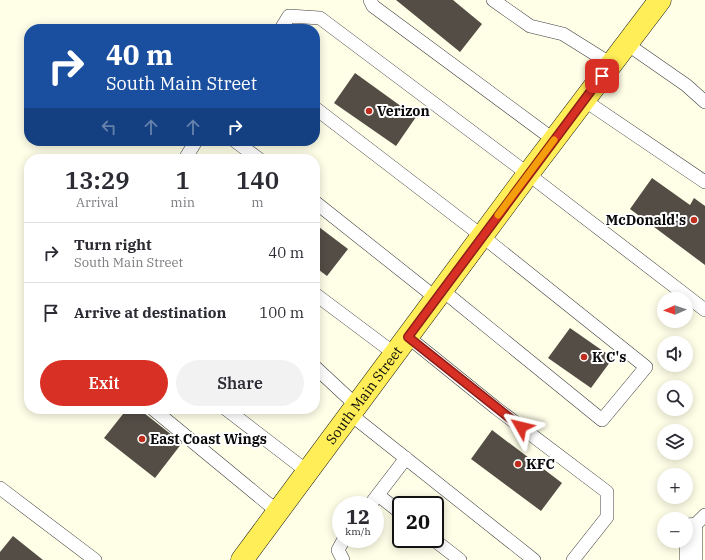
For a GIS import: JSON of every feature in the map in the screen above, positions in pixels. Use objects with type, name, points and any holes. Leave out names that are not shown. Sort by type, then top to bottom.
[{"type":"main road","name":"South Main Street","points":[[242,560],[659,0]]},
{"type":"street","points":[[691,560],[698,522]]},
{"type":"lane","points":[[370,0],[379,10],[554,140]]},
{"type":"lane","points":[[494,0],[530,26],[564,34],[611,64]]},
{"type":"lane","points":[[284,24],[289,16],[320,18],[528,174],[705,310]]},
{"type":"lane","points":[[627,44],[686,85],[702,94]]},
{"type":"lane","points":[[584,100],[705,182]]},
{"type":"lane","points":[[320,112],[482,236],[646,367],[602,420],[439,294],[320,206]]},
{"type":"lane","points":[[242,146],[252,154]]},
{"type":"lane","points":[[320,297],[401,345],[496,408],[607,492],[607,517],[573,560]]},
{"type":"lane","points":[[320,373],[354,410],[406,458],[527,558]]},
{"type":"lane","points":[[159,414],[278,512]]},
{"type":"lane","points":[[233,414],[308,472]]},
{"type":"lane","points":[[377,496],[406,458]]},
{"type":"lane","points":[[0,488],[94,560]]},
{"type":"lane","points":[[339,548],[338,550],[343,560]]},
{"type":"lane","points":[[444,548],[460,560]]},
{"type":"building","points":[[396,0],[453,0],[482,24],[460,52]]},
{"type":"building","points":[[355,73],[416,117],[396,146],[334,103]]},
{"type":"building","points":[[652,178],[690,205],[694,198],[705,206],[705,265],[630,209]]},
{"type":"building","points":[[320,228],[348,249],[327,276],[320,271]]},
{"type":"building","points":[[570,328],[613,358],[591,388],[548,358]]},
{"type":"building","points":[[123,414],[145,414],[182,443],[155,478],[104,438]]},
{"type":"building","points":[[492,430],[562,483],[541,511],[471,459]]},
{"type":"building","points":[[13,536],[43,560],[0,560],[0,552]]},
{"type":"slow traffic","points":[[498,215],[554,140]]},
{"type":"place","name":"Verizon","points":[[369,111]]},
{"type":"place","name":"McDonald's","points":[[694,220]]},
{"type":"place","name":"K C's","points":[[584,357]]},
{"type":"place","name":"East Coast Wings","points":[[142,439]]},
{"type":"place","name":"KFC","points":[[518,464]]},
{"type":"route","points":[[521,427],[408,337],[602,76]]}]
